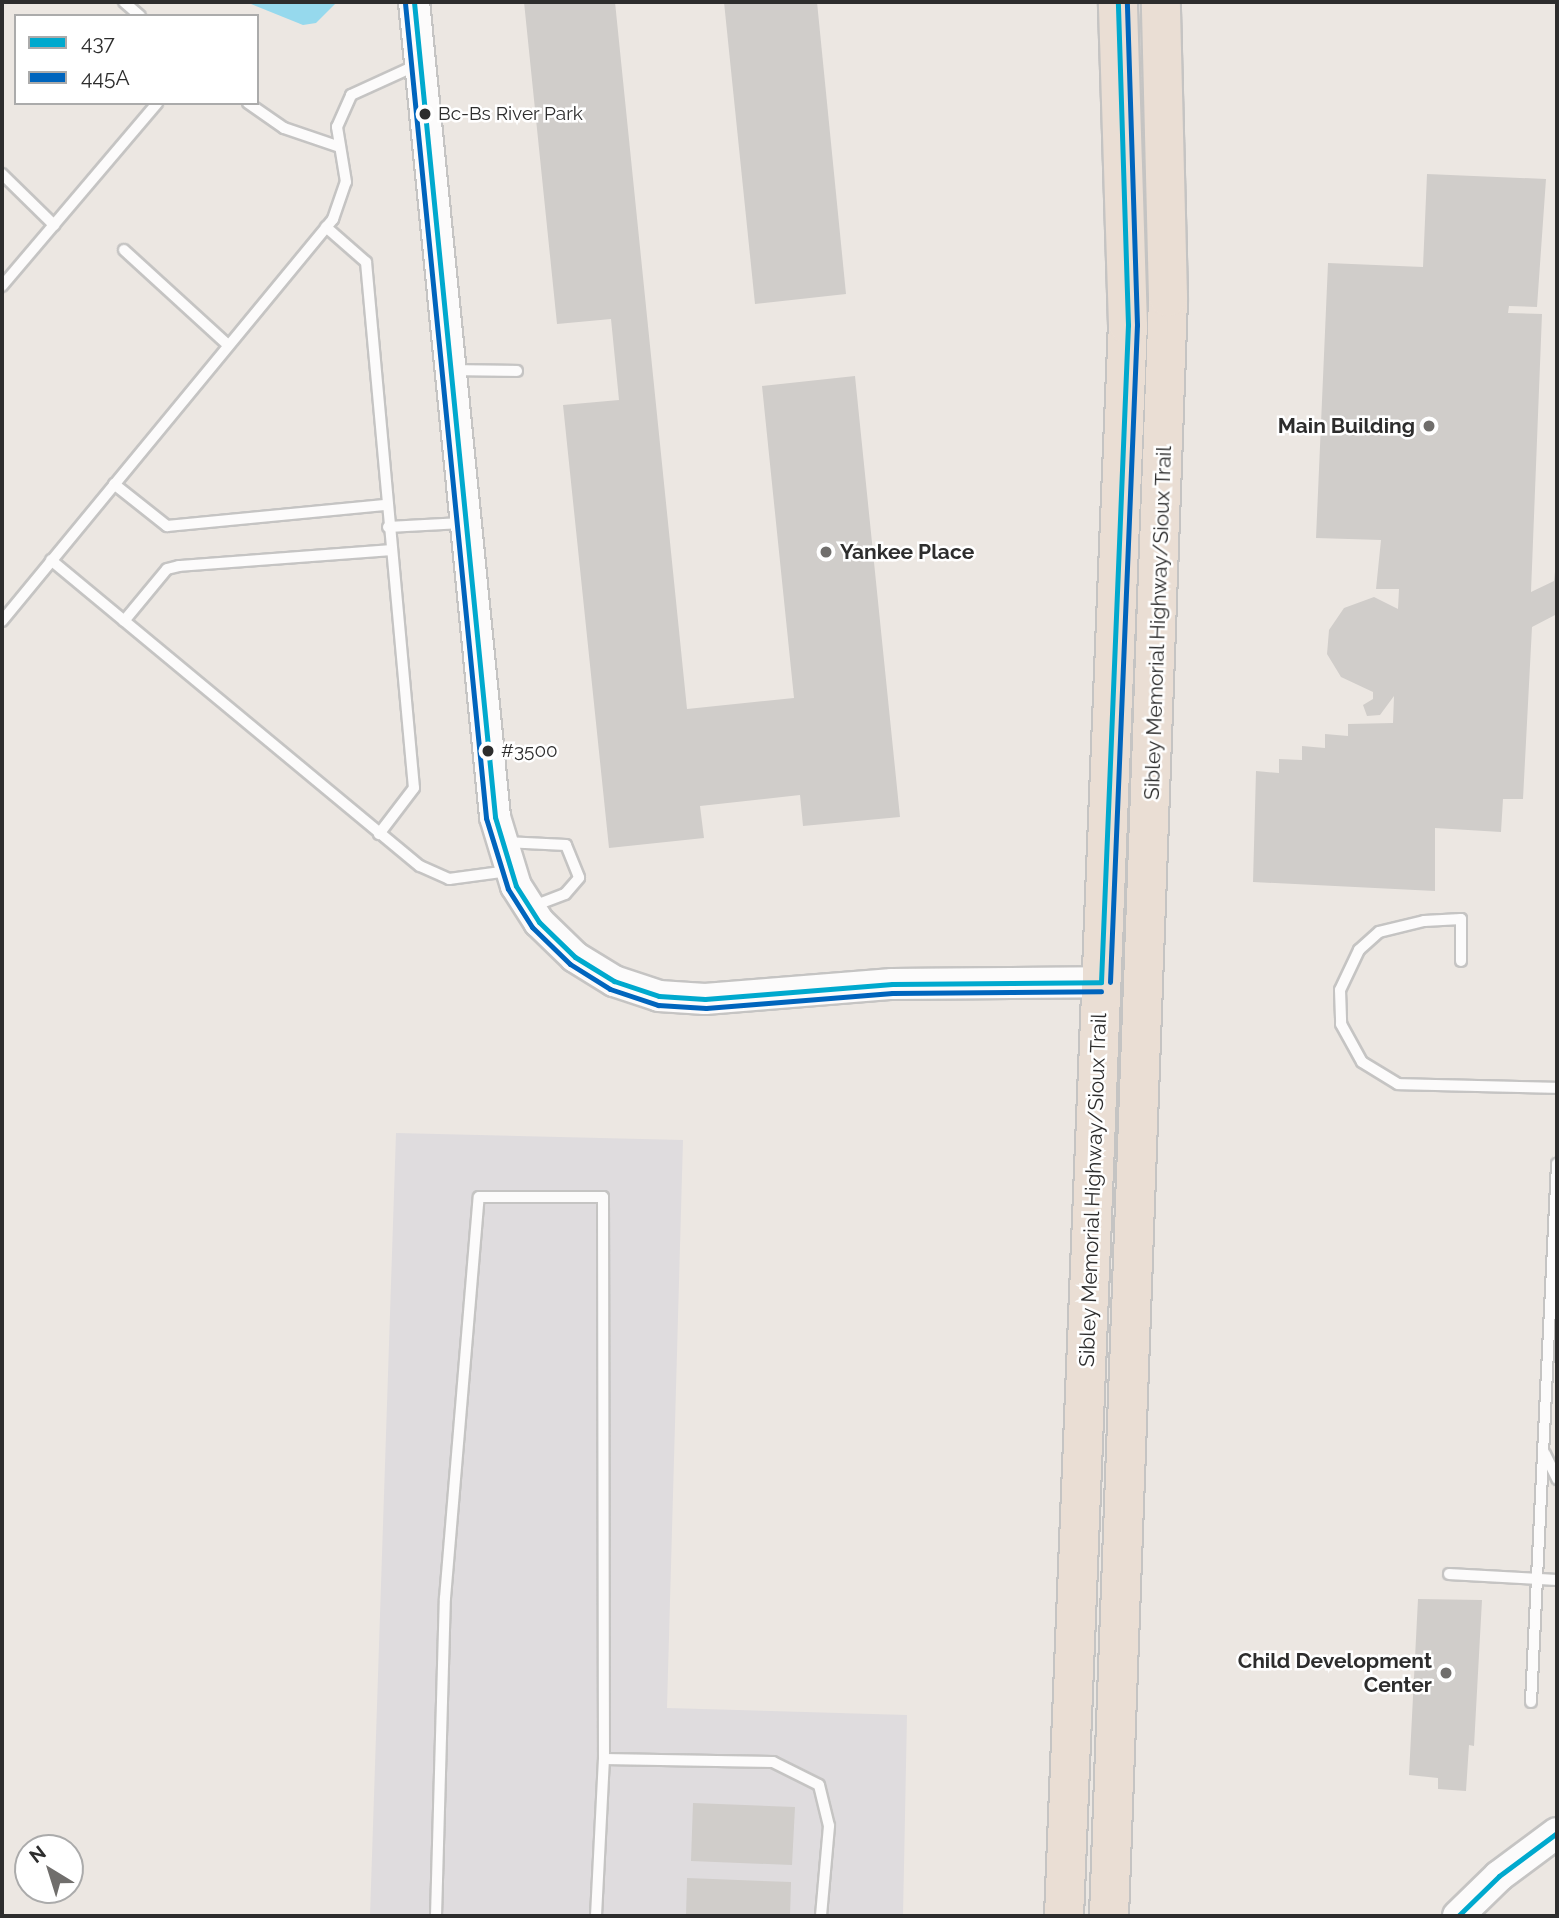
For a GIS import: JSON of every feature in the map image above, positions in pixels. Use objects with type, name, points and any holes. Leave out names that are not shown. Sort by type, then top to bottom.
[{"type":"highway","name":"Sibley Memorial Highway/Sioux Trail","points":[[1064,1916],[1128,325],[1118,2]]},
{"type":"highway","name":"Sibley Memorial Highway/Sioux Trail","points":[[1109,1916],[1168,297],[1161,2]]},
{"type":"street","points":[[414,2],[495,817],[511,871],[529,908],[575,957],[614,981],[659,996],[705,999],[892,984],[1101,982]]},
{"type":"street","points":[[1458,1916],[1499,1876],[1557,1833]]},
{"type":"lane","points":[[124,2],[138,14]]},
{"type":"lane","points":[[2,621],[326,227],[346,182],[337,127],[351,95],[420,64]]},
{"type":"lane","points":[[2,286],[155,105]]},
{"type":"lane","points":[[251,105],[284,128],[340,147]]},
{"type":"lane","points":[[2,174],[54,225]]},
{"type":"lane","points":[[326,227],[366,262],[390,550],[414,788],[379,834]]},
{"type":"lane","points":[[124,250],[228,345]]},
{"type":"lane","points":[[450,370],[517,371]]},
{"type":"lane","points":[[114,485],[167,526],[387,505]]},
{"type":"lane","points":[[388,527],[466,523]]},
{"type":"lane","points":[[124,621],[167,569],[390,550]]},
{"type":"lane","points":[[51,560],[379,834],[449,879],[511,871]]},
{"type":"lane","points":[[502,842],[566,845],[579,878],[565,894],[529,908]]},
{"type":"lane","points":[[1461,961],[1461,919],[1424,920],[1379,932],[1359,950],[1340,990],[1341,1024],[1362,1062],[1398,1084],[1557,1088]]},
{"type":"lane","points":[[1531,1702],[1557,1164]]},
{"type":"lane","points":[[436,1916],[445,1598],[479,1197],[603,1197],[604,1759],[596,1916]]},
{"type":"lane","points":[[1543,1452],[1557,1479]]},
{"type":"lane","points":[[1449,1574],[1557,1580]]},
{"type":"lane","points":[[604,1759],[773,1762],[818,1785],[828,1826],[821,1916]]},
{"type":"shaded area","points":[[396,1133],[683,1140],[667,1708],[907,1715],[903,1916],[370,1916]]},
{"type":"water","points":[[246,2],[337,2],[316,23],[303,25]]},
{"type":"building","name":"Yankee Place","points":[[524,2],[615,2],[687,709],[794,698],[762,386],[855,376],[900,817],[803,826],[800,795],[700,806],[704,838],[609,848],[563,405],[619,400],[611,319],[557,324]]},
{"type":"building","points":[[724,2],[817,2],[846,294],[755,304]]},
{"type":"building","name":"Main Building","points":[[1427,174],[1546,179],[1537,307],[1509,306],[1508,313],[1542,314],[1531,592],[1554,581],[1557,553],[1557,614],[1532,627],[1523,799],[1503,799],[1501,832],[1435,828],[1435,891],[1253,882],[1256,771],[1279,773],[1279,759],[1302,760],[1302,746],[1325,748],[1325,734],[1348,736],[1348,724],[1393,723],[1394,696],[1380,715],[1367,716],[1363,705],[1373,699],[1373,692],[1341,677],[1327,654],[1329,630],[1344,608],[1374,597],[1398,609],[1399,589],[1376,589],[1381,540],[1316,538],[1328,263],[1423,267]]},
{"type":"building","name":"Child Development Center","points":[[1418,1599],[1482,1600],[1474,1746],[1469,1745],[1466,1791],[1438,1789],[1438,1778],[1409,1775]]},
{"type":"building","points":[[693,1803],[795,1807],[792,1865],[691,1861]]},
{"type":"building","points":[[687,1878],[791,1882],[790,1916],[686,1916]]},
{"type":"transit line","name":"437","points":[[414,2],[495,817],[516,886],[539,922],[575,957],[614,981],[659,996],[705,999],[892,984],[1101,982]]},
{"type":"transit line","name":"437","points":[[1101,982],[1128,325],[1118,2]]},
{"type":"transit line","name":"445A","points":[[1110,982],[1137,325],[1127,2]]},
{"type":"transit line","name":"445A","points":[[405,3],[486,818],[508,889],[532,927],[570,964],[610,989],[658,1005],[706,1008],[892,993],[1101,991]]},
{"type":"transit line","name":"437","points":[[1458,1916],[1499,1876],[1557,1833]]},
{"type":"place","name":"Bc-Bs River Park","points":[[425,114]]},
{"type":"place","name":"Main Building","points":[[1429,426]]},
{"type":"place","name":"Yankee Place","points":[[826,552]]},
{"type":"place","name":"#3500","points":[[488,751]]},
{"type":"place","name":"Child Development Center","points":[[1446,1673]]}]
